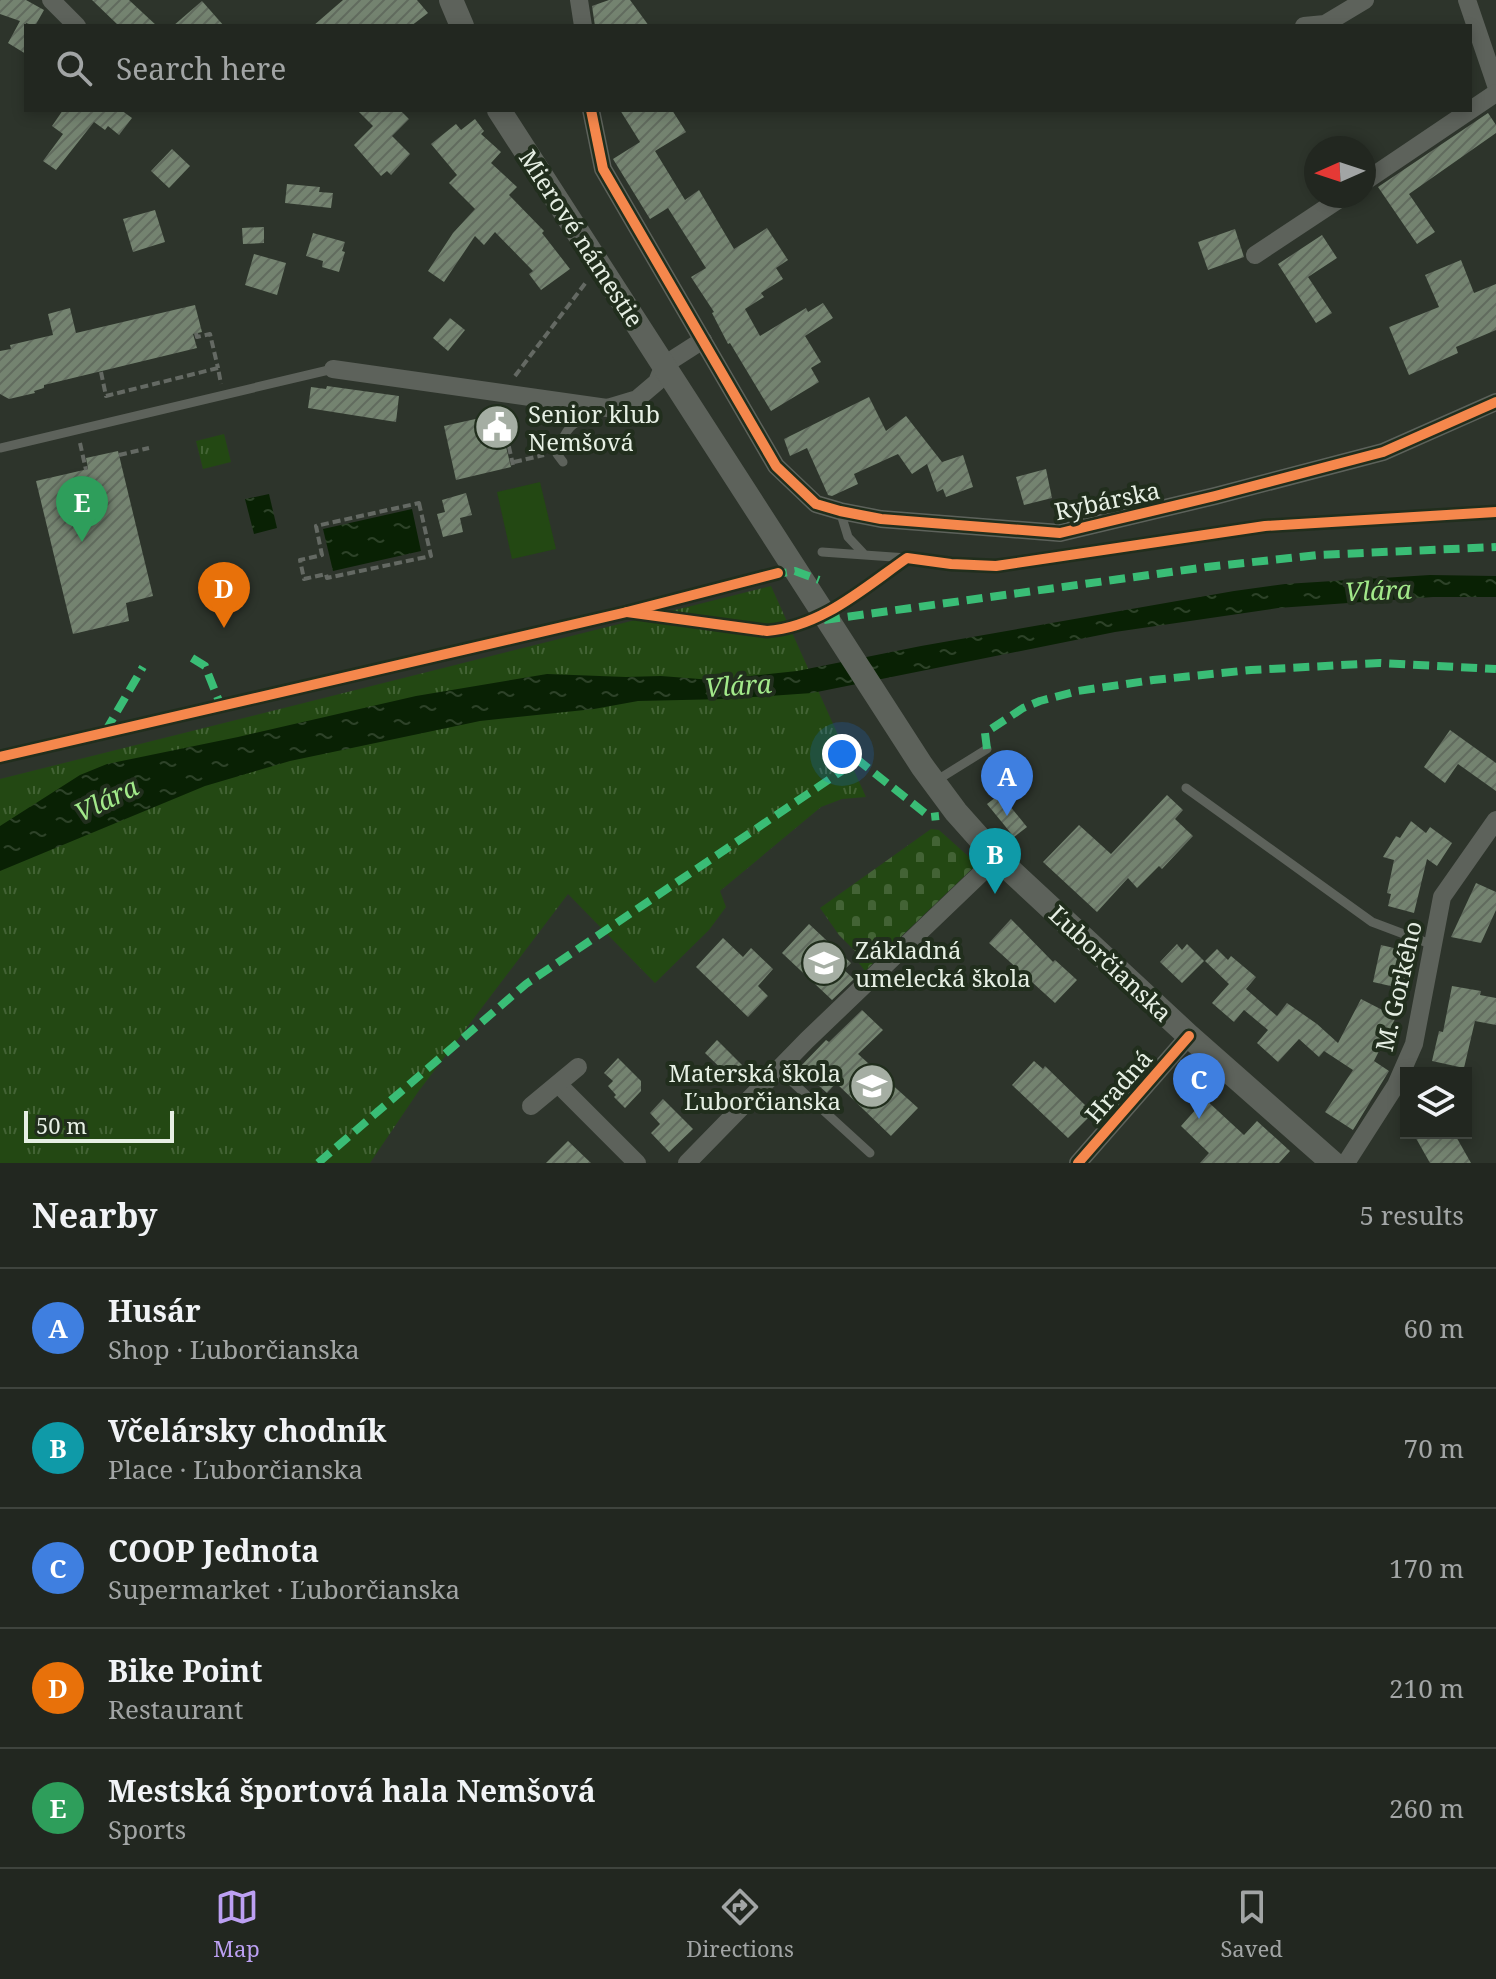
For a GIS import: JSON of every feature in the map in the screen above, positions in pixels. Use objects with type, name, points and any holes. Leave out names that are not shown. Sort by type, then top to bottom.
[{"type":"main road","points":[[451,0],[461,24]]},
{"type":"main road","name":"Mierové námestie","points":[[500,112],[795,571]]},
{"type":"main road","name":"Ľuborčianska","points":[[795,571],[928,774],[956,812],[997,858],[1189,1036],[1333,1163]]},
{"type":"street","points":[[51,0],[75,24]]},
{"type":"street","points":[[579,0],[583,24]]},
{"type":"street","points":[[1325,24],[1365,0]]},
{"type":"street","points":[[1467,0],[1496,85]]},
{"type":"street","points":[[1472,109],[1496,93]]},
{"type":"street","name":"Mierové námestie","points":[[591,112],[603,169],[703,340]]},
{"type":"street","points":[[1376,174],[1468,112]]},
{"type":"street","points":[[1255,255],[1326,208]]},
{"type":"street","points":[[333,369],[607,408],[637,399],[657,382],[664,365],[703,340]]},
{"type":"street","name":"Rybárska","points":[[703,340],[776,466],[816,504],[881,519],[1060,533],[1383,452],[1496,402]]},
{"type":"street","name":"M. Gorkého","points":[[1346,1163],[1396,1085],[1414,1044],[1442,897],[1496,820]]},
{"type":"street","points":[[687,1163],[997,858]]},
{"type":"street","name":"Hradná","points":[[1078,1163],[1189,1036]]},
{"type":"street","points":[[531,1106],[578,1067]]},
{"type":"street","points":[[558,1084],[637,1163]]},
{"type":"lane","points":[[0,448],[333,369]]},
{"type":"lane","points":[[563,462],[558,451],[563,434],[570,427],[607,408]]},
{"type":"lane","points":[[840,511],[848,537],[856,548],[866,554]]},
{"type":"lane","points":[[822,552],[907,558]]},
{"type":"lane","points":[[928,774],[987,749]]},
{"type":"lane","points":[[1186,788],[1372,922],[1433,945]]},
{"type":"lane","points":[[779,1070],[870,1153]]},
{"type":"path","points":[[558,451],[513,464],[499,393],[591,276]]},
{"type":"path","points":[[196,333],[197,337],[210,334],[224,394]]},
{"type":"path","points":[[101,372],[106,396],[218,368]]},
{"type":"path","points":[[77,429],[86,470]]},
{"type":"path","points":[[119,455],[149,448]]},
{"type":"path","points":[[419,503],[431,556],[327,578],[326,574],[304,579],[300,560],[322,555],[316,526],[419,503]]},
{"type":"green space","points":[[224,434],[231,462],[203,469],[196,441]]},
{"type":"green space","points":[[540,482],[556,549],[512,559],[497,492]]},
{"type":"green space","points":[[771,586],[866,797],[842,799],[821,807],[720,891],[726,907],[709,930],[655,983],[568,894],[418,1092],[370,1163],[0,1163],[0,779]]},
{"type":"green space","points":[[931,829],[939,830],[977,864],[865,971],[855,958],[858,954],[839,935],[820,908]]},
{"type":"water","points":[[269,494],[277,528],[254,534],[245,499]]},
{"type":"water","points":[[412,509],[421,551],[333,571],[323,529]]},
{"type":"water","name":"Vlára","points":[[1430,575],[1496,576],[1496,597],[1433,597],[1278,608],[1115,632],[812,693],[638,701],[594,709],[480,721],[290,761],[205,786],[0,871],[0,826],[80,775],[107,764],[416,696],[547,674],[712,680],[797,671],[1234,591],[1285,584]]},
{"type":"building","points":[[0,0],[26,0],[44,10],[36,24],[24,24],[24,53],[8,43],[20,21],[0,14]]},
{"type":"building","points":[[92,0],[129,0],[155,24],[117,24]]},
{"type":"building","points":[[343,0],[417,0],[428,13],[414,24],[315,24]]},
{"type":"building","points":[[609,0],[630,0],[648,24],[595,24],[592,6]]},
{"type":"building","points":[[202,1],[222,24],[175,24]]},
{"type":"building","points":[[62,112],[124,112],[132,118],[119,135],[108,126],[105,130],[94,122],[56,170],[43,161],[63,134],[52,126]]},
{"type":"building","points":[[359,112],[402,112],[409,119],[392,136],[410,154],[391,175],[387,171],[381,176],[354,145],[373,126]]},
{"type":"building","points":[[621,112],[673,112],[686,132],[655,151],[685,200],[699,190],[734,249],[767,228],[788,260],[776,268],[783,279],[761,293],[764,297],[745,309],[760,336],[806,308],[808,312],[823,303],[833,318],[805,336],[821,362],[811,368],[819,382],[771,411],[728,344],[714,312],[691,277],[706,268],[668,208],[650,219],[613,159],[640,142]]},
{"type":"building","points":[[1488,113],[1496,125],[1496,133],[1409,194],[1435,232],[1417,244],[1378,187]]},
{"type":"building","points":[[475,119],[484,131],[481,134],[501,152],[491,163],[517,187],[509,195],[544,231],[542,233],[570,269],[541,290],[529,274],[533,271],[495,232],[484,245],[475,236],[444,282],[428,271],[453,233],[475,209],[449,183],[457,175],[431,144],[456,124],[461,130]]},
{"type":"building","points":[[172,149],[190,166],[169,188],[151,171]]},
{"type":"building","points":[[287,184],[320,187],[319,192],[333,193],[331,208],[285,203]]},
{"type":"building","points":[[155,210],[165,242],[133,252],[123,219]]},
{"type":"building","points":[[264,227],[264,243],[243,244],[242,228]]},
{"type":"building","points":[[1235,229],[1244,257],[1208,270],[1198,242]]},
{"type":"building","points":[[313,233],[345,242],[339,272],[322,267],[323,261],[306,256]]},
{"type":"building","points":[[1322,235],[1337,258],[1308,277],[1332,313],[1316,323],[1278,264]]},
{"type":"building","points":[[254,254],[286,263],[277,295],[245,285]]},
{"type":"building","points":[[1461,260],[1474,293],[1496,284],[1496,330],[1456,347],[1458,353],[1409,375],[1389,327],[1439,307],[1425,275]]},
{"type":"building","points":[[195,305],[202,332],[193,334],[197,348],[44,385],[35,393],[9,399],[0,394],[0,351],[11,349],[10,345],[53,335],[48,314],[70,308],[76,333]]},
{"type":"building","points":[[450,318],[465,330],[448,351],[433,338]]},
{"type":"building","points":[[327,386],[399,396],[396,422],[308,408],[311,387],[326,389]]},
{"type":"building","points":[[869,397],[886,431],[906,416],[942,462],[963,455],[973,487],[946,497],[943,489],[937,492],[927,464],[912,474],[898,454],[854,474],[858,484],[828,495],[807,448],[790,456],[784,439]]},
{"type":"building","points":[[498,414],[511,467],[456,480],[444,426]]},
{"type":"building","points":[[118,451],[153,596],[126,603],[129,621],[73,634],[36,481],[88,469],[86,458]]},
{"type":"building","points":[[1046,469],[1052,498],[1024,505],[1016,477]]},
{"type":"building","points":[[466,493],[472,515],[460,518],[463,532],[443,537],[437,514],[445,512],[442,500]]},
{"type":"building","points":[[1450,730],[1496,763],[1496,791],[1458,764],[1445,783],[1424,767]]},
{"type":"building","points":[[1000,794],[1027,827],[1014,837],[987,804]]},
{"type":"building","points":[[1167,795],[1183,810],[1175,819],[1193,836],[1162,869],[1159,866],[1137,888],[1128,878],[1097,912],[1043,862],[1079,825],[1111,854]]},
{"type":"building","points":[[1411,821],[1426,833],[1430,827],[1452,843],[1437,866],[1427,859],[1414,913],[1388,906],[1391,894],[1387,893],[1394,860],[1383,857],[1396,836],[1400,838]]},
{"type":"building","points":[[1476,883],[1496,892],[1496,910],[1481,943],[1451,937]]},
{"type":"building","points":[[1011,919],[1053,962],[1055,960],[1077,980],[1055,1003],[989,943]]},
{"type":"building","points":[[809,924],[851,963],[844,970],[854,979],[832,1000],[782,953]]},
{"type":"building","points":[[723,938],[743,957],[751,948],[773,969],[758,986],[768,996],[748,1017],[696,967]]},
{"type":"building","points":[[1177,944],[1182,950],[1187,944],[1204,961],[1182,983],[1160,962]]},
{"type":"building","points":[[1381,945],[1411,952],[1404,981],[1396,980],[1395,987],[1373,982]]},
{"type":"building","points":[[1217,949],[1228,960],[1231,956],[1256,977],[1246,989],[1277,1016],[1287,1003],[1338,1043],[1361,999],[1396,1017],[1374,1061],[1389,1071],[1353,1130],[1325,1112],[1353,1070],[1324,1051],[1319,1057],[1299,1039],[1278,1062],[1257,1043],[1268,1030],[1244,1010],[1234,1022],[1212,1003],[1229,984],[1205,961]]},
{"type":"building","points":[[1452,986],[1481,991],[1480,995],[1496,998],[1496,1025],[1475,1021],[1464,1067],[1432,1061],[1439,1031],[1443,1032]]},
{"type":"building","points":[[862,1010],[883,1030],[858,1054],[918,1108],[891,1136],[836,1083],[827,1093],[799,1068]]},
{"type":"building","points":[[717,1040],[747,1070],[735,1082],[705,1053]]},
{"type":"building","points":[[618,1058],[641,1081],[641,1091],[625,1108],[614,1097],[616,1095],[608,1086],[613,1081],[604,1073]]},
{"type":"building","points":[[1034,1061],[1043,1069],[1045,1066],[1085,1105],[1083,1107],[1091,1115],[1068,1138],[1012,1085]]},
{"type":"building","points":[[663,1099],[693,1129],[669,1152],[651,1133],[660,1124],[650,1113]]},
{"type":"building","points":[[1205,1099],[1244,1135],[1257,1121],[1290,1151],[1279,1163],[1200,1163],[1209,1153],[1181,1126]]},
{"type":"building","points":[[1416,1139],[1457,1139],[1471,1163],[1430,1163]]},
{"type":"building","points":[[568,1141],[591,1163],[546,1163]]},
{"type":"marked path","points":[[824,620],[1207,567],[1318,555],[1496,547]]},
{"type":"marked path","points":[[771,575],[795,571],[819,580]]},
{"type":"marked path","points":[[192,658],[205,666],[221,706]]},
{"type":"marked path","points":[[987,749],[985,733],[1023,708],[1078,691],[1251,670],[1380,663],[1496,669]]},
{"type":"marked path","points":[[105,732],[143,667]]},
{"type":"marked path","points":[[318,1163],[526,984],[858,760],[930,817],[939,816]]},
{"type":"cycle path","points":[[591,112],[603,169],[776,466],[816,504],[881,519],[1060,533],[1383,452],[1496,402]]},
{"type":"cycle path","points":[[627,612],[767,631],[787,628],[824,614],[907,558],[996,566],[1265,526],[1496,512]]},
{"type":"cycle path","points":[[0,757],[627,612],[778,573]]},
{"type":"cycle path","points":[[1078,1163],[1189,1036]]},
{"type":"place","name":"Senior klub Nemšová","points":[[497,427]]},
{"type":"place","name":"Mestská športová hala Nemšová","points":[[82,542]]},
{"type":"place","name":"Bike Point","points":[[224,628]]},
{"type":"place","name":"Husár","points":[[1007,816]]},
{"type":"place","name":"Včelársky chodník","points":[[995,894]]},
{"type":"place","name":"Základná umelecká škola","points":[[824,963]]},
{"type":"place","name":"Materská škola Ľuborčianska","points":[[872,1086]]},
{"type":"place","name":"COOP Jednota","points":[[1199,1119]]}]
